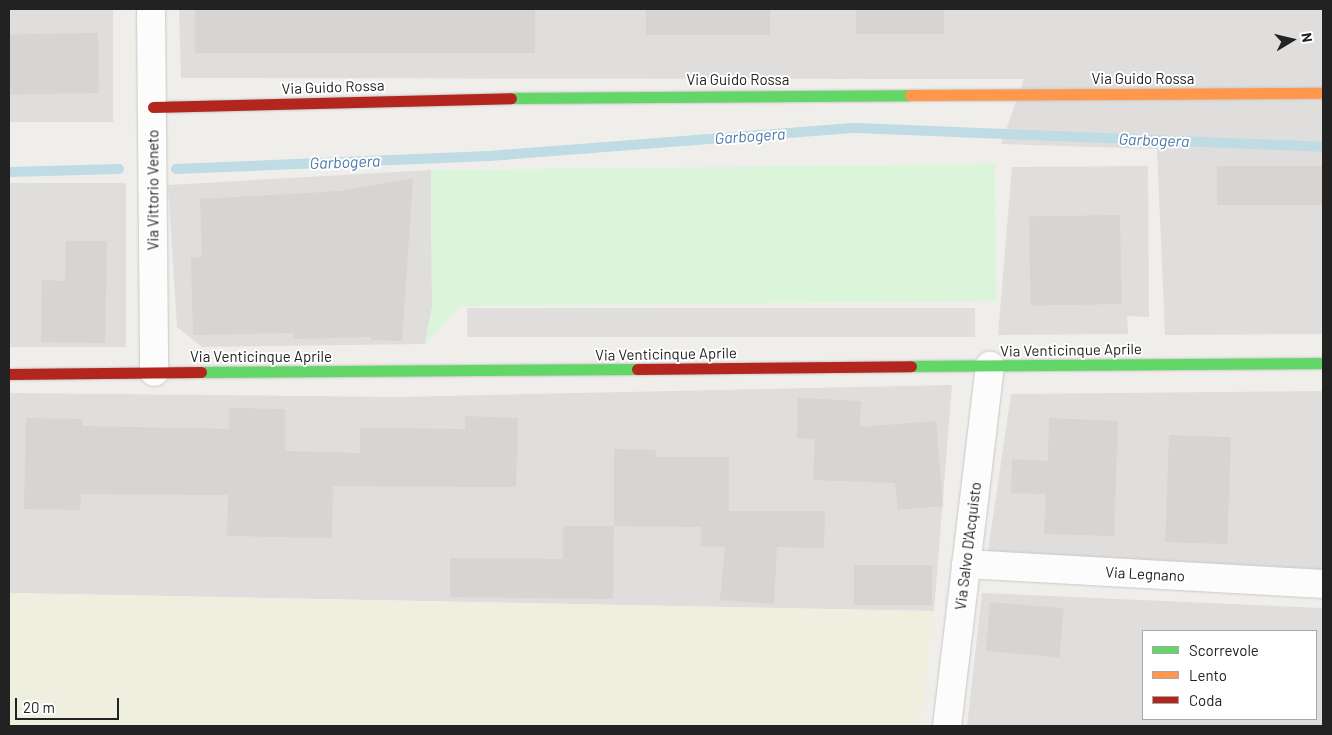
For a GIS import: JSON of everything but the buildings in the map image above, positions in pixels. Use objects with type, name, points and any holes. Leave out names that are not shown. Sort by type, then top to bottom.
[{"type":"street","name":"Via Vittorio Veneto","points":[[151,9],[154,372]]},
{"type":"street","name":"Via Guido Rossa","points":[[153,107],[590,96],[1323,93]]},
{"type":"street","name":"Via Venticinque Aprile","points":[[9,374],[1323,363]]},
{"type":"street","name":"Via Salvo D'Acquisto","points":[[947,726],[990,366]]},
{"type":"street","name":"Via Legnano","points":[[966,564],[1323,584]]},
{"type":"shaded area","points":[[9,9],[113,9],[113,122],[9,122]]},
{"type":"shaded area","points":[[179,9],[1323,9],[1323,334],[1165,335],[1157,149],[1001,144],[1024,79],[181,78]]},
{"type":"shaded area","points":[[1148,166],[1149,317],[1127,316],[1128,334],[998,335],[1012,167]]},
{"type":"shaded area","points":[[431,170],[432,307],[425,344],[202,347],[177,327],[168,185]]},
{"type":"shaded area","points":[[9,183],[126,183],[126,347],[9,347]]},
{"type":"shaded area","points":[[467,308],[975,308],[975,337],[467,337]]},
{"type":"shaded area","points":[[952,385],[934,611],[9,593],[9,393],[398,397]]},
{"type":"shaded area","points":[[1323,391],[1323,576],[987,558],[1011,394]]},
{"type":"shaded area","points":[[982,593],[1323,608],[1323,726],[967,726]]},
{"type":"green space","points":[[995,164],[996,301],[460,306],[425,344],[432,307],[431,170]]},
{"type":"green space","points":[[9,593],[934,611],[921,726],[9,726]]},
{"type":"waterway","name":"Garbogera","points":[[176,169],[489,156],[856,128],[1323,147]]},
{"type":"waterway","name":"Garbogera","points":[[9,172],[119,169]]},
{"type":"traffic: fast","points":[[511,98],[910,95]]},
{"type":"traffic: fast","points":[[911,366],[1323,363]]},
{"type":"traffic: fast","points":[[201,372],[637,369]]},
{"type":"traffic: slow","points":[[910,95],[1323,93]]},
{"type":"traffic: jam","points":[[153,107],[511,98]]},
{"type":"traffic: jam","points":[[637,369],[911,366]]},
{"type":"traffic: jam","points":[[9,374],[201,372]]}]
